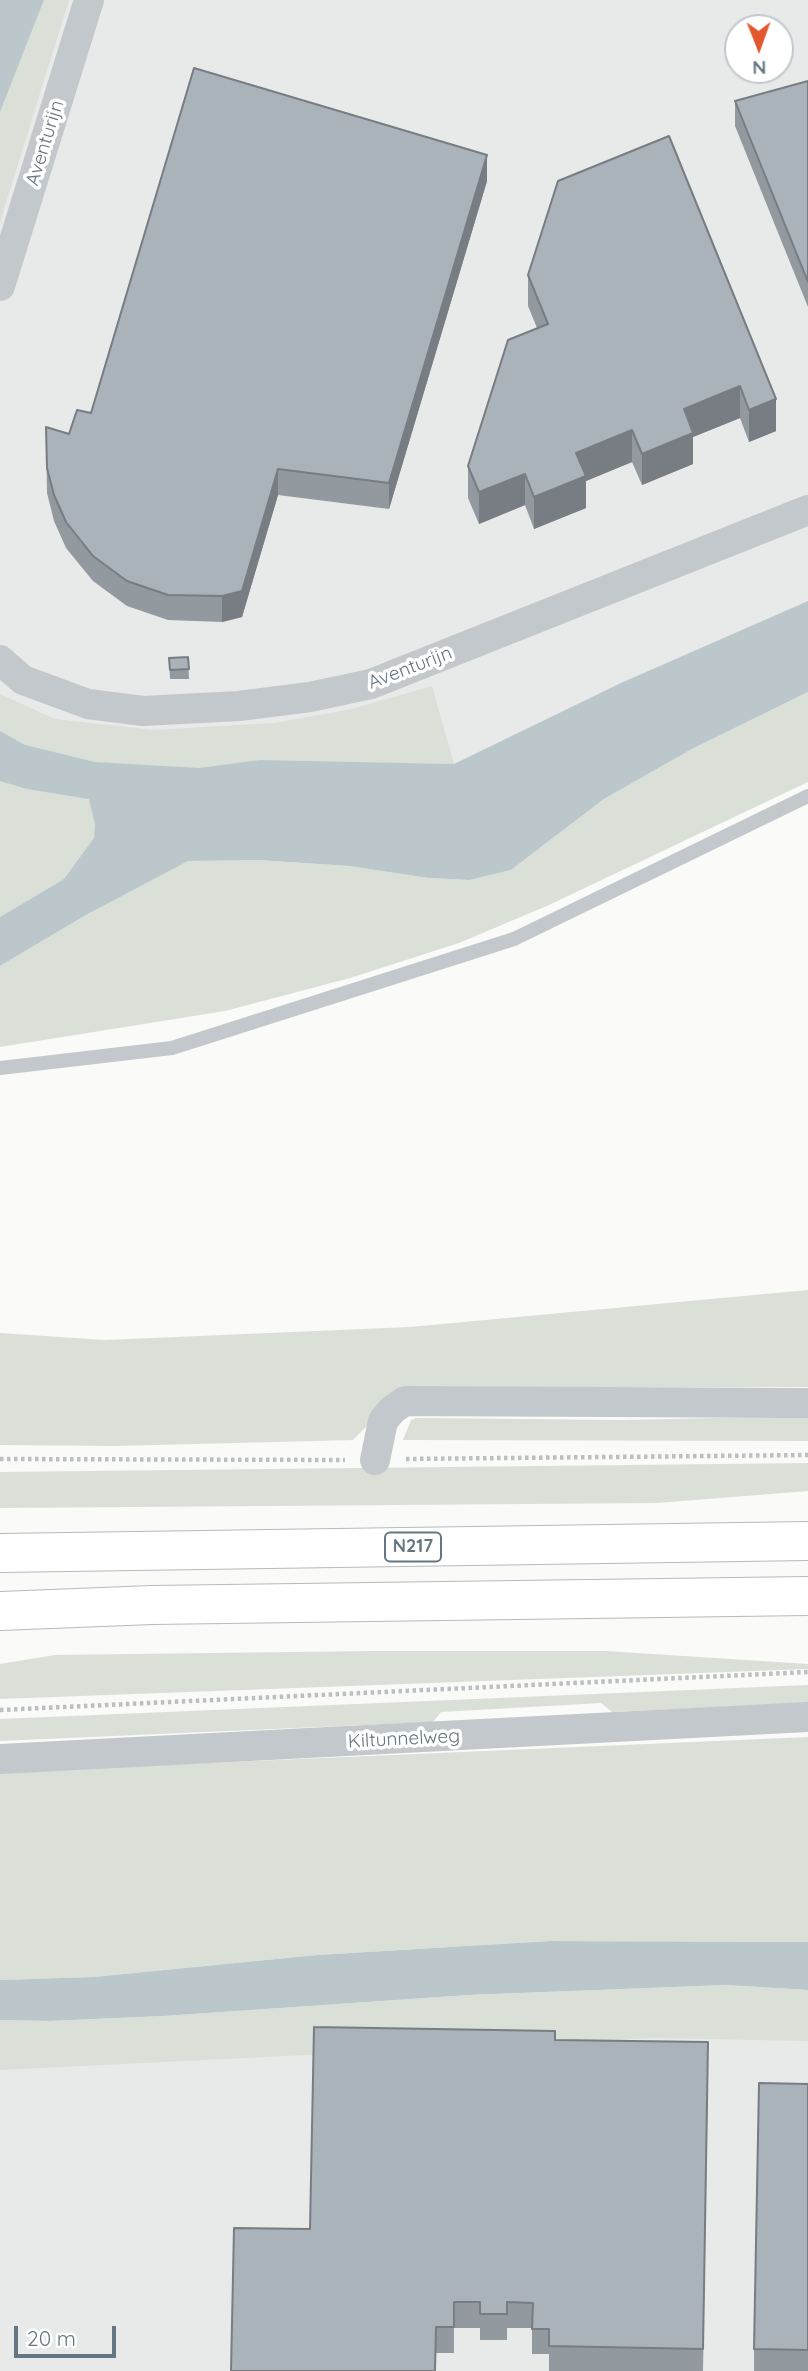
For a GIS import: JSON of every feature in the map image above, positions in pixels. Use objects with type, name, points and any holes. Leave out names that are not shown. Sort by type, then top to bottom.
[{"type":"main road","name":"N217","points":[[6,1551],[808,1541]]},
{"type":"main road","points":[[0,1611],[152,1605],[808,1595]]},
{"type":"street","name":"Aventurijn","points":[[0,286],[89,0]]},
{"type":"street","name":"Aventurijn","points":[[0,660],[23,680],[75,699],[143,711],[239,706],[310,697],[371,684],[808,510]]},
{"type":"street","points":[[374,1460],[383,1422],[392,1410],[405,1401],[808,1404]]},
{"type":"street","name":"Kiltunnelweg","points":[[0,1759],[808,1717]]},
{"type":"lane","points":[[0,1068],[172,1048],[514,939],[808,796]]},
{"type":"path","points":[[0,1459],[374,1460],[808,1455]]},
{"type":"path","points":[[0,1710],[808,1672]]},
{"type":"shaded area","points":[[0,0],[808,0],[808,633],[496,773],[0,943]]},
{"type":"shaded area","points":[[0,0],[44,0],[0,112]]},
{"type":"shaded area","points":[[44,0],[69,0],[0,222],[0,112]]},
{"type":"shaded area","points":[[808,601],[808,692],[692,749],[604,799],[511,870],[469,880],[428,878],[349,866],[257,860],[188,861],[86,915],[0,966],[0,917],[64,879],[94,838],[95,824],[89,799],[27,789],[0,781],[0,731],[25,745],[95,762],[199,768],[260,760],[454,764],[621,683]]},
{"type":"shaded area","points":[[432,686],[454,764],[260,760],[94,838],[64,879],[0,917],[0,694],[55,719],[152,730],[274,723],[348,710]]},
{"type":"shaded area","points":[[808,692],[808,782],[549,905],[459,943],[350,978],[225,1011],[0,1047],[0,966],[86,915],[188,861],[257,860],[349,866],[428,878],[468,880],[511,870],[604,799],[692,749]]},
{"type":"shaded area","points":[[808,1290],[808,1387],[488,1387],[370,1423],[353,1440],[116,1446],[0,1445],[0,1333],[105,1340],[410,1327]]},
{"type":"shaded area","points":[[808,1416],[808,1441],[403,1440],[411,1420],[416,1418],[623,1420]]},
{"type":"shaded area","points":[[808,1463],[808,1491],[657,1503],[0,1508],[0,1472]]},
{"type":"shaded area","points":[[606,1651],[808,1664],[808,1669],[0,1699],[0,1664],[55,1655]]},
{"type":"shaded area","points":[[808,1685],[808,1703],[612,1712],[601,1703],[441,1712],[433,1722],[0,1741],[0,1719]]},
{"type":"shaded area","points":[[808,1737],[808,1942],[550,1941],[317,1955],[93,1977],[0,1980],[0,1772]]},
{"type":"shaded area","points":[[550,1941],[808,1942],[808,1990],[725,1985],[469,1995],[164,2016],[49,2021],[0,2020],[0,1980],[93,1977],[317,1955]]},
{"type":"shaded area","points":[[725,1985],[808,1990],[808,2041],[654,2038],[0,2070],[0,2020],[49,2021],[164,2016],[469,1995]]},
{"type":"shaded area","points":[[808,1999],[808,2371],[0,2371],[0,2030]]},
{"type":"building","points":[[194,68],[487,155],[389,483],[278,469],[242,591],[222,596],[168,595],[127,581],[93,556],[66,522],[54,495],[47,468],[46,427],[69,434],[77,410],[91,413]]},
{"type":"building","points":[[808,81],[808,282],[735,101]]},
{"type":"building","points":[[669,136],[776,399],[749,410],[740,386],[684,409],[693,433],[642,454],[632,430],[576,453],[586,476],[534,497],[525,474],[479,492],[468,466],[508,340],[548,324],[528,275],[558,181]]},
{"type":"building","points":[[188,657],[189,669],[170,670],[169,658]]},
{"type":"building","points":[[314,2027],[555,2031],[555,2040],[708,2042],[703,2349],[549,2346],[549,2329],[532,2329],[533,2303],[507,2302],[507,2314],[480,2314],[480,2302],[454,2302],[454,2327],[436,2327],[435,2371],[231,2371],[234,2228],[310,2229]]},
{"type":"building","points":[[759,2083],[808,2084],[808,2350],[754,2349]]}]
